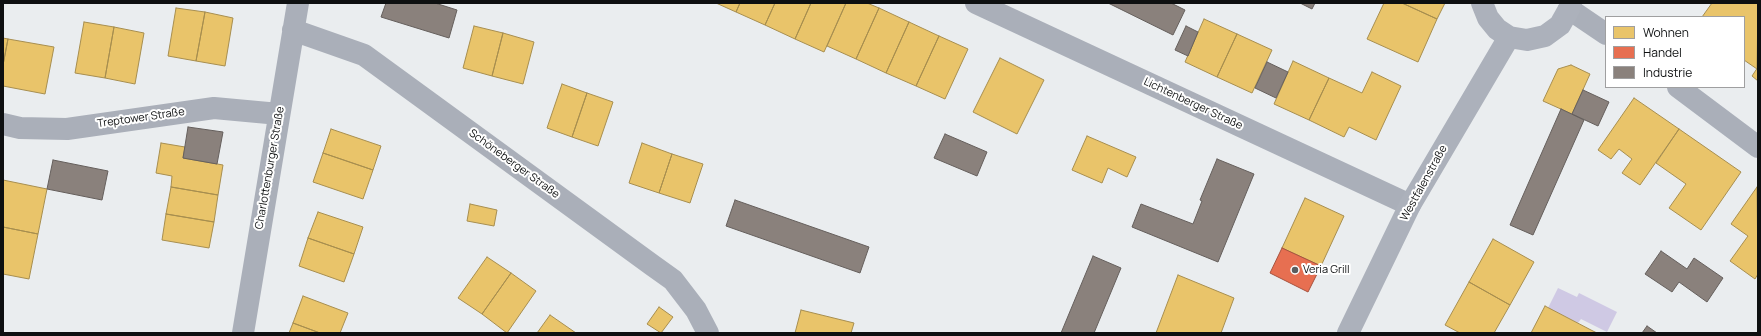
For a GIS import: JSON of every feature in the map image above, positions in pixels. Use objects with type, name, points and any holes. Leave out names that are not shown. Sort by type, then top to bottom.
[{"type":"main road","points":[[1482,3],[1488,18],[1497,29],[1509,37],[1527,40],[1545,36],[1560,25],[1570,6]]},
{"type":"main road","name":"Westfalenstraße","points":[[1348,333],[1410,205],[1509,37]]},
{"type":"street","name":"Charlottenburger Straße","points":[[242,333],[298,3]]},
{"type":"street","name":"Lichtenberger Straße","points":[[976,3],[1410,205]]},
{"type":"street","points":[[1570,6],[1605,33]]},
{"type":"street","name":"Schöneberger Straße","points":[[293,30],[364,55],[668,276],[673,280],[696,310],[708,333]]},
{"type":"street","points":[[1679,88],[1758,147]]},
{"type":"street","name":"Treptower Straße","points":[[3,124],[20,128],[68,129],[214,108],[279,114]]},
{"type":"shaded area","points":[[1558,288],[1577,297],[1579,293],[1617,312],[1607,332],[1581,319],[1578,323],[1548,308]]},
{"type":"building: Wohnen","points":[[716,3],[740,3],[736,12]]},
{"type":"building: Wohnen","points":[[740,3],[775,3],[765,25],[736,12]]},
{"type":"building: Wohnen","points":[[775,3],[811,3],[795,39],[765,25]]},
{"type":"building: Wohnen","points":[[811,3],[846,3],[824,52],[795,39]]},
{"type":"building: Wohnen","points":[[846,3],[867,3],[879,8],[856,59],[827,46]]},
{"type":"building: Wohnen","points":[[1384,3],[1402,3],[1437,19],[1418,62],[1367,39]]},
{"type":"building: Wohnen","points":[[1402,3],[1445,3],[1437,19]]},
{"type":"building: Wohnen","points":[[1712,3],[1758,3],[1757,69],[1745,61],[1745,16],[1703,16]]},
{"type":"building: Wohnen","points":[[176,8],[205,12],[196,61],[168,56]]},
{"type":"building: Wohnen","points":[[879,8],[909,22],[886,73],[856,59]]},
{"type":"building: Wohnen","points":[[205,12],[233,18],[225,66],[196,61]]},
{"type":"building: Wohnen","points":[[1204,19],[1237,34],[1217,77],[1185,62]]},
{"type":"building: Wohnen","points":[[84,22],[114,27],[105,78],[75,73]]},
{"type":"building: Wohnen","points":[[909,22],[939,36],[916,86],[886,73]]},
{"type":"building: Wohnen","points":[[474,26],[503,33],[492,76],[463,68]]},
{"type":"building: Wohnen","points":[[114,27],[144,33],[135,84],[105,78]]},
{"type":"building: Wohnen","points":[[503,33],[534,42],[523,84],[492,76]]},
{"type":"building: Wohnen","points":[[1237,34],[1272,50],[1252,93],[1217,77]]},
{"type":"building: Wohnen","points":[[939,36],[968,49],[945,99],[916,86]]},
{"type":"building: Wohnen","points":[[3,38],[8,39],[3,65]]},
{"type":"building: Wohnen","points":[[8,39],[54,47],[45,94],[3,86],[3,65]]},
{"type":"building: Wohnen","points":[[1000,58],[1044,80],[1017,134],[973,112]]},
{"type":"building: Wohnen","points":[[1293,61],[1329,78],[1309,120],[1274,104]]},
{"type":"building: Wohnen","points":[[1571,65],[1590,74],[1572,114],[1543,101],[1558,69]]},
{"type":"building: Wohnen","points":[[1758,67],[1758,81],[1752,76]]},
{"type":"building: Wohnen","points":[[1372,72],[1401,86],[1376,140],[1349,127],[1344,137],[1309,120],[1329,78],[1362,93]]},
{"type":"building: Wohnen","points":[[562,84],[587,93],[572,137],[547,128]]},
{"type":"building: Wohnen","points":[[587,93],[613,102],[598,146],[572,137]]},
{"type":"building: Wohnen","points":[[1634,98],[1679,129],[1640,185],[1622,173],[1632,159],[1619,149],[1611,159],[1598,150]]},
{"type":"building: Wohnen","points":[[331,129],[381,146],[373,170],[323,153]]},
{"type":"building: Wohnen","points":[[1679,129],[1741,172],[1701,230],[1669,208],[1686,184],[1656,163]]},
{"type":"building: Wohnen","points":[[1087,136],[1136,157],[1127,177],[1108,168],[1102,183],[1072,170]]},
{"type":"building: Wohnen","points":[[161,143],[185,147],[183,158],[223,165],[218,195],[171,187],[172,176],[156,173]]},
{"type":"building: Wohnen","points":[[642,143],[672,154],[659,193],[629,183]]},
{"type":"building: Wohnen","points":[[323,153],[373,170],[363,199],[313,182]]},
{"type":"building: Wohnen","points":[[672,154],[703,164],[690,203],[659,193]]},
{"type":"building: Wohnen","points":[[3,180],[47,189],[38,234],[3,227]]},
{"type":"building: Wohnen","points":[[171,187],[218,195],[214,222],[166,214]]},
{"type":"building: Wohnen","points":[[1757,187],[1758,274],[1755,279],[1730,261],[1748,236],[1731,224]]},
{"type":"building: Wohnen","points":[[1305,198],[1344,216],[1321,266],[1282,248]]},
{"type":"building: Wohnen","points":[[470,204],[497,210],[494,226],[467,221]]},
{"type":"building: Wohnen","points":[[318,212],[363,227],[354,254],[308,238]]},
{"type":"building: Wohnen","points":[[166,214],[214,222],[209,248],[162,240]]},
{"type":"building: Wohnen","points":[[3,227],[38,234],[29,279],[3,274]]},
{"type":"building: Wohnen","points":[[308,238],[354,254],[344,282],[299,266]]},
{"type":"building: Wohnen","points":[[1493,239],[1534,262],[1510,305],[1469,282]]},
{"type":"building: Wohnen","points":[[487,257],[511,273],[482,314],[458,298]]},
{"type":"building: Wohnen","points":[[511,273],[536,291],[507,333],[482,314]]},
{"type":"building: Wohnen","points":[[1178,275],[1234,298],[1221,333],[1156,333]]},
{"type":"building: Wohnen","points":[[1469,282],[1510,305],[1494,333],[1460,333],[1445,325]]},
{"type":"building: Wohnen","points":[[303,296],[348,313],[340,333],[320,333],[293,323]]},
{"type":"building: Wohnen","points":[[1545,306],[1591,330],[1597,333],[1531,333]]},
{"type":"building: Wohnen","points":[[659,307],[673,317],[661,333],[647,324]]},
{"type":"building: Wohnen","points":[[801,310],[854,323],[851,333],[795,333]]},
{"type":"building: Wohnen","points":[[550,315],[576,333],[537,333]]},
{"type":"building: Wohnen","points":[[293,323],[320,333],[289,333]]},
{"type":"building: Handel","name":"Veria Grill","points":[[1282,248],[1321,266],[1308,292],[1270,273]]},
{"type":"building: Industrie","points":[[386,3],[435,3],[457,10],[449,38],[381,17]]},
{"type":"building: Industrie","points":[[1108,3],[1171,3],[1185,10],[1173,35]]},
{"type":"building: Industrie","points":[[1300,3],[1315,3],[1312,9]]},
{"type":"building: Industrie","points":[[1186,26],[1198,32],[1188,56],[1175,50]]},
{"type":"building: Industrie","points":[[1267,62],[1288,72],[1276,98],[1255,88]]},
{"type":"building: Industrie","points":[[1583,90],[1609,102],[1598,126],[1572,114]]},
{"type":"building: Industrie","points":[[1561,109],[1584,120],[1533,235],[1510,225]]},
{"type":"building: Industrie","points":[[188,127],[223,132],[217,164],[183,158]]},
{"type":"building: Industrie","points":[[945,134],[987,152],[977,176],[934,158]]},
{"type":"building: Industrie","points":[[1217,159],[1254,174],[1218,262],[1132,227],[1141,204],[1193,224],[1202,201],[1200,200]]},
{"type":"building: Industrie","points":[[53,160],[108,171],[102,200],[47,189]]},
{"type":"building: Industrie","points":[[735,200],[869,247],[860,273],[726,226]]},
{"type":"building: Industrie","points":[[1661,251],[1687,269],[1694,258],[1723,278],[1707,302],[1679,282],[1672,292],[1645,274]]},
{"type":"building: Industrie","points":[[1093,256],[1121,268],[1094,333],[1061,333]]},
{"type":"building: Industrie","points":[[1647,326],[1657,333],[1642,333]]},
{"type":"place","name":"Veria Grill","points":[[1295,270]]}]
